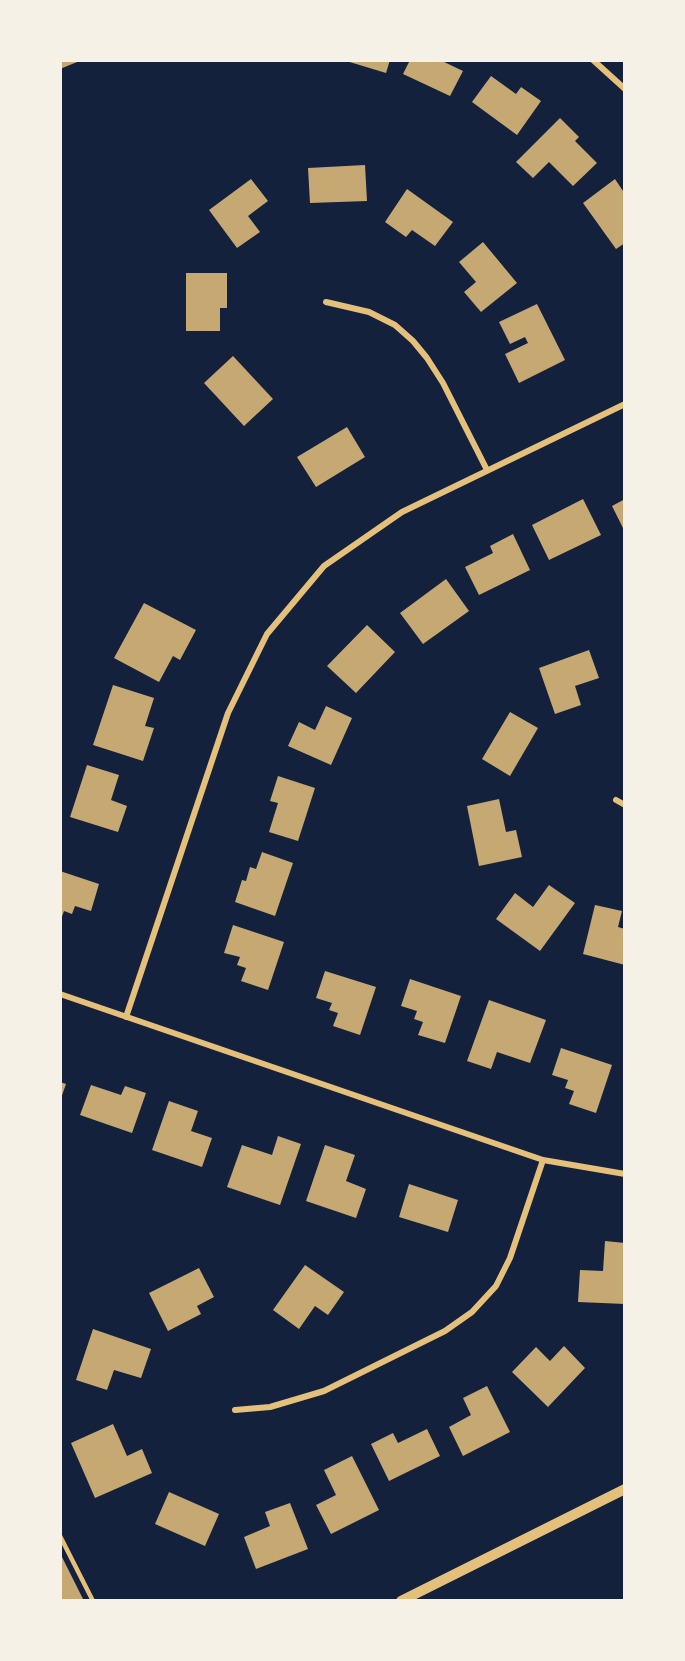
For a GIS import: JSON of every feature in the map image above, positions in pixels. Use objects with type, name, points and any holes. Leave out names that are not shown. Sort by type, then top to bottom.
[{"type":"street","points":[[593,60],[625,89]]},
{"type":"street","points":[[326,302],[369,312],[394,325],[413,341],[427,358],[442,383],[487,470]]},
{"type":"street","points":[[126,1017],[228,713],[267,634],[324,566],[402,512],[625,404]]},
{"type":"street","points":[[616,800],[625,805]]},
{"type":"street","points":[[60,994],[543,1160],[625,1174]]},
{"type":"street","points":[[236,1410],[270,1407],[324,1390],[445,1331],[472,1312],[496,1286],[510,1258],[543,1160]]},
{"type":"street","points":[[401,1601],[625,1490]]},
{"type":"lane","points":[[60,1536],[93,1601]]},
{"type":"building","points":[[60,60],[82,60],[60,69]]},
{"type":"building","points":[[343,60],[390,60],[386,73]]},
{"type":"building","points":[[410,60],[440,60],[463,71],[450,96],[403,74]]},
{"type":"building","points":[[491,76],[516,94],[521,87],[541,101],[517,135],[472,102]]},
{"type":"building","points":[[560,118],[579,137],[575,141],[597,163],[573,186],[549,162],[533,178],[516,162]]},
{"type":"building","points":[[365,165],[367,201],[310,203],[308,168]]},
{"type":"building","points":[[251,179],[268,201],[248,216],[260,232],[237,248],[209,210]]},
{"type":"building","points":[[615,179],[625,194],[625,243],[616,249],[583,203]]},
{"type":"building","points":[[407,189],[453,222],[435,246],[412,230],[406,237],[385,222]]},
{"type":"building","points":[[483,242],[517,283],[481,312],[464,292],[476,282],[459,262]]},
{"type":"building","points":[[186,273],[227,273],[227,308],[220,308],[220,331],[186,331]]},
{"type":"building","points":[[537,304],[565,360],[519,383],[505,354],[528,343],[525,337],[510,344],[499,322]]},
{"type":"building","points":[[233,356],[273,399],[244,426],[204,383]]},
{"type":"building","points":[[347,427],[365,457],[316,487],[297,457]]},
{"type":"building","points":[[583,499],[601,535],[549,560],[532,525]]},
{"type":"building","points":[[625,499],[625,532],[612,506]]},
{"type":"building","points":[[513,534],[530,570],[479,595],[465,567],[493,553],[490,546]]},
{"type":"building","points":[[446,579],[469,611],[423,644],[400,613]]},
{"type":"building","points":[[144,603],[196,630],[180,660],[173,656],[159,682],[114,658]]},
{"type":"building","points":[[367,625],[395,652],[356,693],[327,666]]},
{"type":"building","points":[[589,650],[599,678],[575,686],[581,705],[555,714],[539,668]]},
{"type":"building","points":[[113,685],[154,698],[145,726],[154,728],[143,761],[93,745]]},
{"type":"building","points":[[326,706],[352,718],[331,765],[288,746],[299,722],[315,730]]},
{"type":"building","points":[[510,712],[538,728],[510,776],[482,759]]},
{"type":"building","points":[[87,765],[119,775],[111,800],[127,806],[118,832],[70,817]]},
{"type":"building","points":[[278,776],[315,788],[298,841],[269,832],[278,803],[270,801]]},
{"type":"building","points":[[499,799],[506,832],[516,830],[522,857],[479,866],[467,806]]},
{"type":"building","points":[[262,852],[293,863],[275,916],[235,902],[242,880],[246,881],[250,867],[256,869]]},
{"type":"building","points":[[60,871],[99,884],[91,911],[75,906],[72,914],[64,911],[60,922]]},
{"type":"building","points":[[549,885],[575,903],[540,951],[496,919],[515,893],[533,907]]},
{"type":"building","points":[[595,905],[622,911],[618,927],[625,929],[625,965],[583,954]]},
{"type":"building","points":[[233,925],[284,942],[268,990],[241,981],[246,968],[237,965],[240,957],[224,953]]},
{"type":"building","points":[[325,971],[376,987],[360,1035],[333,1026],[338,1013],[329,1010],[332,1003],[316,998]]},
{"type":"building","points":[[410,979],[461,996],[445,1043],[418,1035],[423,1022],[414,1019],[417,1011],[401,1006]]},
{"type":"building","points":[[489,1000],[546,1020],[530,1063],[497,1052],[491,1069],[467,1061]]},
{"type":"building","points":[[561,1048],[612,1065],[596,1113],[569,1104],[574,1091],[565,1088],[568,1080],[552,1075]]},
{"type":"building","points":[[60,1082],[66,1084],[60,1101]]},
{"type":"building","points":[[91,1085],[121,1095],[125,1086],[146,1093],[132,1133],[80,1115]]},
{"type":"building","points":[[169,1101],[198,1111],[191,1131],[212,1138],[202,1167],[152,1150]]},
{"type":"building","points":[[278,1136],[301,1144],[280,1205],[227,1187],[242,1145],[272,1155]]},
{"type":"building","points":[[325,1145],[355,1155],[346,1181],[366,1189],[356,1218],[306,1201]]},
{"type":"building","points":[[409,1184],[458,1200],[448,1232],[399,1217]]},
{"type":"building","points":[[605,1241],[625,1243],[625,1304],[578,1302],[580,1270],[603,1271]]},
{"type":"building","points":[[305,1265],[344,1292],[328,1315],[315,1306],[299,1329],[273,1310]]},
{"type":"building","points":[[199,1268],[214,1297],[197,1306],[201,1314],[168,1331],[149,1293]]},
{"type":"building","points":[[93,1329],[151,1349],[141,1378],[114,1370],[107,1390],[76,1380]]},
{"type":"building","points":[[564,1346],[585,1368],[548,1407],[512,1372],[536,1347],[550,1361]]},
{"type":"building","points":[[487,1386],[510,1432],[463,1456],[449,1427],[471,1415],[463,1398]]},
{"type":"building","points":[[113,1424],[127,1456],[142,1449],[152,1473],[95,1498],[71,1443]]},
{"type":"building","points":[[427,1429],[440,1456],[389,1481],[371,1444],[393,1433],[398,1443]]},
{"type":"building","points":[[352,1456],[379,1510],[331,1534],[316,1505],[336,1495],[324,1470]]},
{"type":"building","points":[[169,1492],[219,1514],[205,1546],[155,1524]]},
{"type":"building","points":[[290,1503],[308,1549],[256,1569],[244,1537],[270,1526],[265,1512]]},
{"type":"building","points":[[60,1553],[84,1601],[60,1601]]}]
